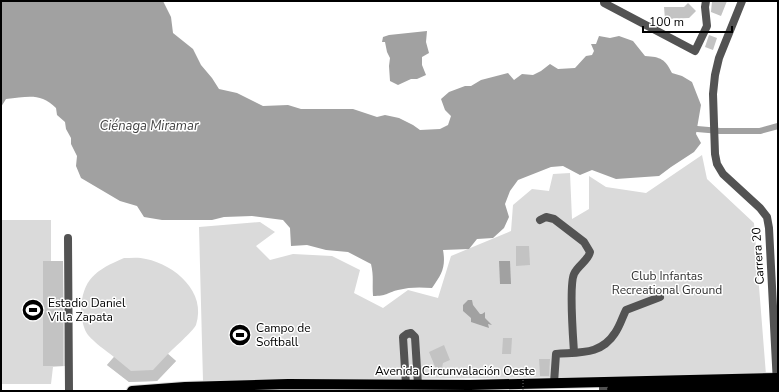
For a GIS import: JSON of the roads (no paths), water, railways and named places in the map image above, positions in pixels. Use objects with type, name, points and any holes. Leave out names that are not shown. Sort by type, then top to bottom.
[{"type":"main road","name":"Avenida Circunvalación Oeste","points":[[440,391],[554,383],[643,390],[777,384]]},
{"type":"main road","name":"Avenida Circunvalación Oeste","points":[[132,391],[288,384],[381,388],[418,385],[470,389],[777,384]]},
{"type":"street","points":[[604,1],[604,3],[695,51],[707,26],[705,8],[706,1]]},
{"type":"street","name":"Carrera 20","points":[[742,1],[719,58],[715,75],[712,94],[714,144],[717,164],[723,174],[760,208],[767,217],[775,277],[777,384]]},
{"type":"street","points":[[540,220],[546,217],[554,219],[584,242],[590,252],[589,257],[580,265],[573,275],[574,352]]},
{"type":"street","points":[[68,238],[69,391]]},
{"type":"street","points":[[554,383],[556,354],[602,348],[615,334],[626,310],[660,297]]},
{"type":"street","points":[[406,385],[403,337],[412,333],[414,337],[418,385]]},
{"type":"water","name":"Ciénaga Miramar","points":[[1,1],[163,1],[171,17],[173,33],[193,49],[201,65],[219,89],[237,93],[263,106],[288,105],[301,109],[353,109],[377,117],[385,115],[399,118],[420,130],[440,129],[448,125],[451,116],[445,110],[441,99],[449,92],[465,86],[471,86],[481,80],[508,73],[514,80],[522,74],[533,75],[550,64],[558,69],[575,68],[586,56],[592,55],[594,51],[591,44],[596,44],[599,36],[610,38],[619,36],[633,41],[645,56],[659,58],[665,62],[672,73],[682,76],[692,82],[701,105],[696,134],[701,143],[694,152],[659,176],[616,179],[592,170],[580,175],[563,166],[551,167],[518,180],[510,191],[505,204],[509,217],[504,228],[493,238],[477,239],[469,249],[443,250],[444,261],[442,270],[432,288],[406,288],[384,295],[373,296],[373,276],[371,264],[348,252],[326,250],[307,245],[291,246],[290,228],[283,220],[252,216],[224,217],[212,220],[162,220],[144,217],[137,206],[120,201],[81,178],[76,166],[77,156],[71,144],[71,138],[66,129],[65,122],[57,115],[56,108],[44,100],[33,97],[6,99],[1,107]]},
{"type":"water","points":[[427,31],[426,42],[429,53],[422,57],[422,65],[426,75],[417,79],[411,79],[398,85],[390,81],[390,58],[385,42],[382,42],[383,37]]},
{"type":"water","points":[[499,261],[510,261],[511,284],[500,284]]},
{"type":"water","points":[[468,300],[472,300],[473,305],[480,314],[485,312],[485,318],[492,325],[488,324],[489,328],[471,322],[471,318],[463,311],[463,305]]},
{"type":"waterway","points":[[697,129],[720,131],[760,131],[778,126]]},
{"type":"place","name":"Estadio Daniel Villa Zapata","points":[[33,310]]},
{"type":"place","name":"Campo de Softball","points":[[240,335]]},
{"type":"park label","name":"Club Infantas Recreational Ground","points":[[667,283]]}]
